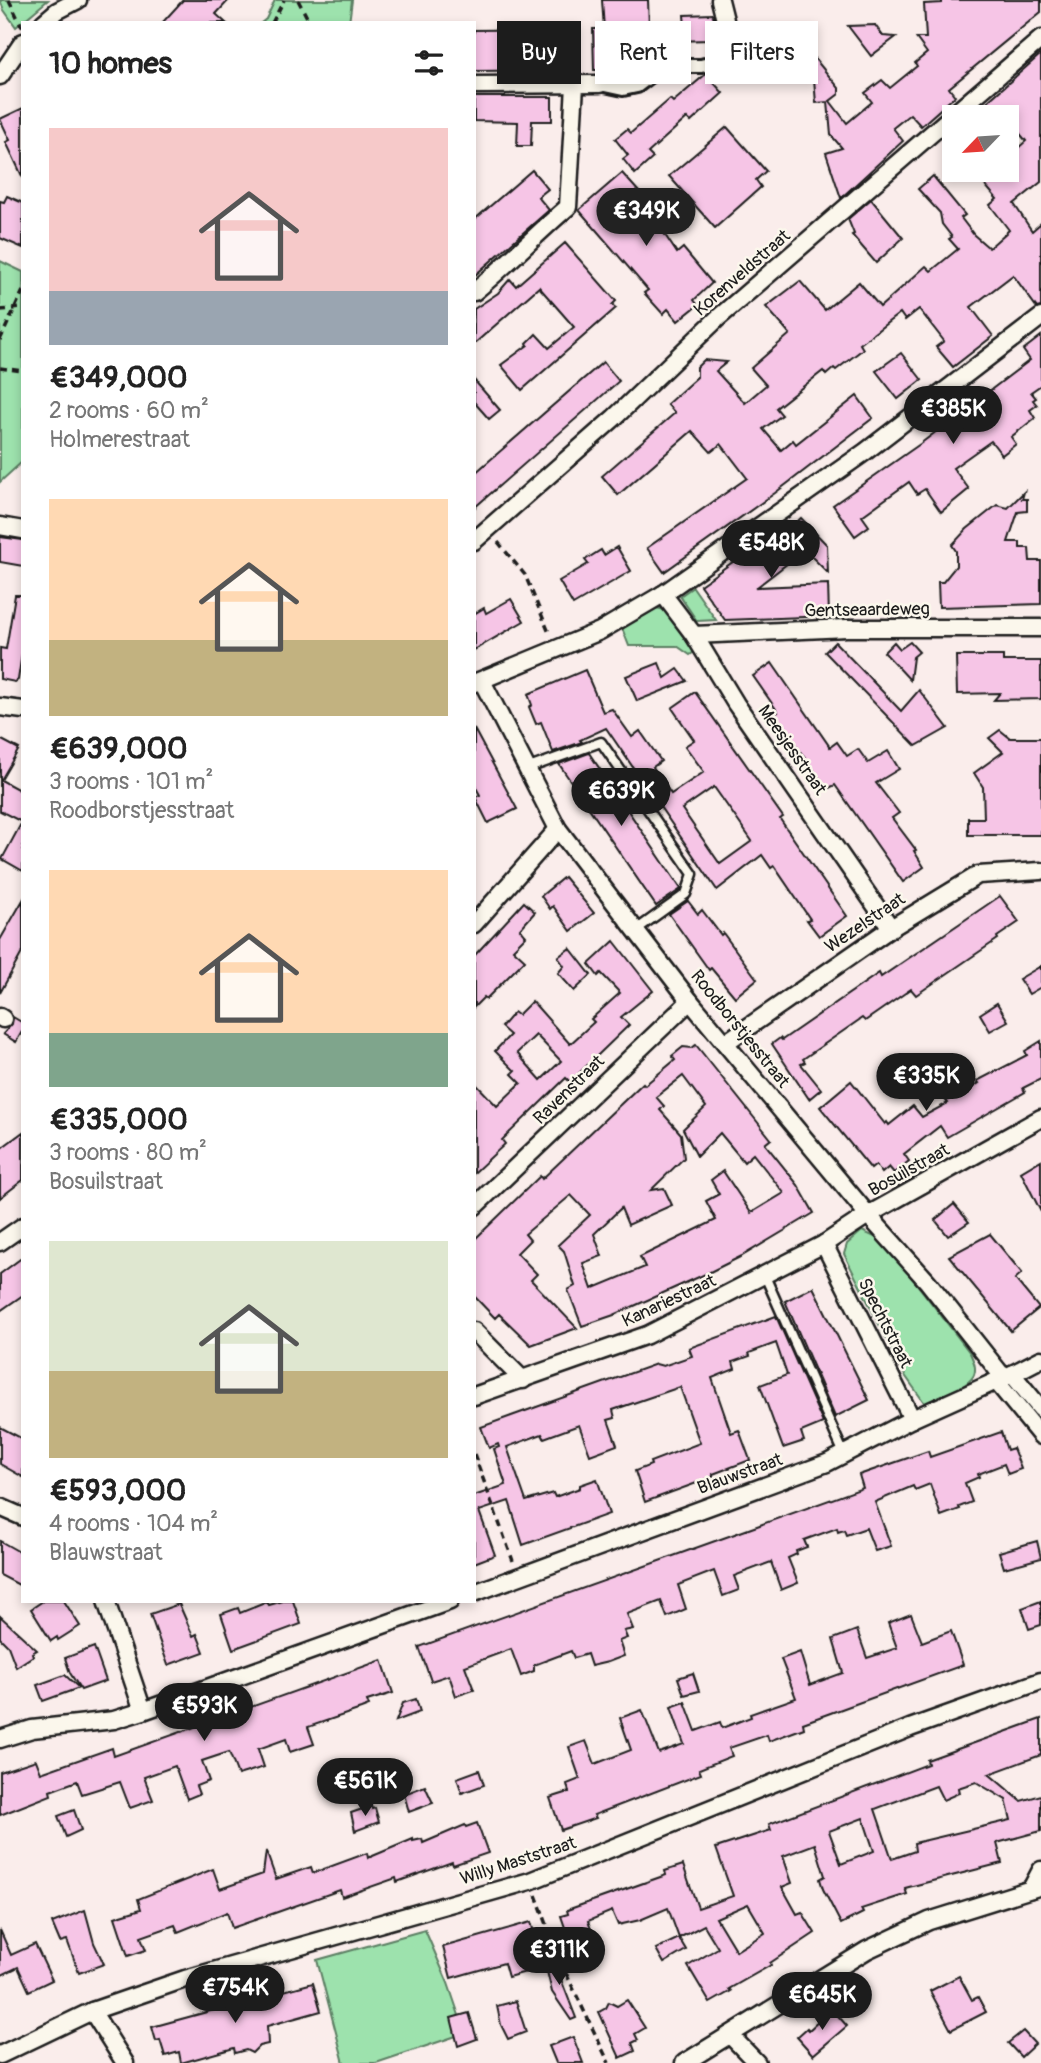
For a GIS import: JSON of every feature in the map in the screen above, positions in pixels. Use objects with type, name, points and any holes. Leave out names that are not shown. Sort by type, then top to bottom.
[{"type":"street","points":[[46,21],[78,0]]},
{"type":"street","points":[[720,0],[725,21]]},
{"type":"street","name":"Korenveldstraat","points":[[476,539],[614,418],[718,318],[1041,39]]},
{"type":"street","points":[[0,76],[21,45]]},
{"type":"street","points":[[476,85],[600,84],[623,89],[640,84]]},
{"type":"street","points":[[476,290],[514,260],[526,243],[568,207],[575,85]]},
{"type":"street","points":[[478,682],[600,631],[663,594],[865,452],[1041,317]]},
{"type":"street","points":[[0,526],[21,530]]},
{"type":"street","name":"Meesjesstraat","points":[[663,594],[694,635],[736,704],[891,928]]},
{"type":"street","name":"Gentseaardeweg","points":[[694,635],[847,628],[1041,628]]},
{"type":"street","name":"Roodborstjesstraat","points":[[478,682],[558,829],[690,1001],[868,1215],[928,1282],[1004,1378],[1041,1436]]},
{"type":"street","points":[[0,707],[21,710]]},
{"type":"street","points":[[476,922],[558,829]]},
{"type":"street","name":"Wezelstraat","points":[[725,1043],[891,928],[978,875],[1041,872]]},
{"type":"street","name":"Ravenstraat","points":[[476,1205],[690,1001]]},
{"type":"street","name":"Bosuilstraat","points":[[868,1215],[1041,1118]]},
{"type":"street","name":"Kanariestraat","points":[[476,1395],[647,1335],[824,1244],[868,1215]]},
{"type":"street","points":[[0,1242],[21,1227]]},
{"type":"street","name":"Spechtstraat","points":[[824,1244],[912,1419]]},
{"type":"street","points":[[476,1333],[523,1380]]},
{"type":"street","name":"Blauwstraat","points":[[476,1591],[519,1578],[827,1463],[912,1419],[1041,1359]]},
{"type":"street","name":"Roodborstjesstraat","points":[[1004,1378],[1041,1409]]},
{"type":"street","points":[[0,1507],[21,1516]]},
{"type":"street","points":[[107,1603],[143,1711]]},
{"type":"street","points":[[0,1739],[32,1729],[114,1720],[444,1603]]},
{"type":"street","name":"Willy Maststraat","points":[[0,2054],[92,2011],[185,1979],[530,1881],[910,1728],[1041,1681]]},
{"type":"street","points":[[684,2063],[867,1950],[929,1921],[1036,1888],[1041,1870]]},
{"type":"street","points":[[92,2011],[125,2063]]},
{"type":"street","points":[[731,2036],[757,2063]]},
{"type":"lane","points":[[526,769],[601,742],[693,874],[686,894],[636,930]]},
{"type":"lane","points":[[765,1276],[844,1454]]},
{"type":"path","points":[[9,0],[21,24]]},
{"type":"path","points":[[273,21],[284,0]]},
{"type":"path","points":[[298,0],[309,21]]},
{"type":"path","points":[[0,340],[21,295]]},
{"type":"path","points":[[0,310],[21,308]]},
{"type":"path","points":[[0,368],[21,371]]},
{"type":"path","points":[[488,530],[525,575],[556,650]]},
{"type":"path","points":[[476,1460],[519,1578]]},
{"type":"path","points":[[530,1881],[563,1967],[609,2063]]},
{"type":"green space","points":[[0,0],[48,0],[16,27]]},
{"type":"green space","points":[[275,0],[352,0],[349,21],[264,21]]},
{"type":"green space","points":[[0,261],[21,271],[21,463],[0,482]]},
{"type":"green space","points":[[693,587],[716,620],[697,621],[680,596]]},
{"type":"green space","points":[[656,608],[665,610],[694,652],[690,655],[677,646],[629,646],[622,628]]},
{"type":"green space","points":[[862,1231],[889,1248],[970,1353],[974,1375],[953,1393],[926,1405],[904,1374],[844,1254],[847,1244]]},
{"type":"green space","points":[[425,1930],[448,1983],[465,2033],[376,2063],[344,2063],[317,1960]]},
{"type":"building","points":[[183,0],[229,0],[216,14],[224,21],[164,21]]},
{"type":"building","points":[[602,0],[648,0],[649,21],[603,21]]},
{"type":"building","points":[[942,0],[1041,0],[1041,12],[949,88],[955,96],[921,126],[910,114],[893,128],[903,141],[841,198],[826,153],[842,148],[831,135],[828,102],[816,103],[814,84],[818,84],[818,62],[839,88],[839,94],[830,101],[847,123],[872,102],[865,93],[882,80],[890,88],[917,66],[915,63],[927,53],[916,38],[926,38],[924,4],[942,3]]},
{"type":"building","points":[[713,14],[714,21],[705,21],[705,40],[691,40],[691,21],[685,21],[684,15]]},
{"type":"building","points":[[875,25],[883,36],[896,37],[871,56],[848,26]]},
{"type":"building","points":[[595,29],[595,70],[594,70]]},
{"type":"building","points":[[476,30],[497,30],[497,71],[476,71]]},
{"type":"building","points":[[1041,54],[1041,182],[1014,204],[1032,231],[1041,223],[1041,307],[1037,308],[1013,275],[971,307],[993,336],[953,367],[936,347],[944,341],[919,309],[905,320],[900,313],[860,344],[863,349],[836,370],[834,368],[826,375],[823,371],[776,408],[782,415],[763,429],[781,450],[793,440],[796,444],[857,396],[873,418],[775,493],[664,572],[647,548],[747,478],[721,444],[711,452],[692,431],[618,495],[602,476],[675,413],[667,404],[697,377],[697,367],[704,360],[727,362],[716,371],[745,403],[766,385],[751,368],[790,334],[766,307],[800,281],[825,310],[859,282],[880,307],[926,266],[931,271],[958,249],[949,239],[952,237],[942,224],[940,213],[918,189],[933,176],[965,215],[961,218],[974,235],[989,248],[1009,230],[990,205],[997,199],[982,182],[1019,182],[1019,147],[1026,141],[1019,133],[1019,105],[984,105]]},
{"type":"building","points":[[705,75],[705,84],[715,84],[723,93],[691,122],[687,118],[648,153],[653,158],[635,174],[623,159],[628,155],[615,139],[627,129],[631,133],[670,99],[673,102]]},
{"type":"building","points":[[476,97],[552,97],[552,121],[532,121],[531,146],[517,146],[518,122],[476,121]]},
{"type":"building","points":[[21,109],[21,174],[6,142],[10,140],[0,119]]},
{"type":"building","points":[[727,127],[766,171],[756,180],[761,187],[715,228],[669,176]]},
{"type":"building","points":[[532,170],[548,189],[538,197],[549,210],[476,274],[476,218]]},
{"type":"building","points":[[622,173],[665,225],[661,229],[677,253],[683,248],[712,283],[694,300],[698,305],[678,321],[668,309],[663,314],[644,293],[648,290],[579,210]]},
{"type":"building","points":[[7,196],[21,202],[21,247],[0,238],[0,201],[4,202]]},
{"type":"building","points":[[871,199],[903,238],[876,263],[852,235],[854,234],[848,219]]},
{"type":"building","points":[[565,243],[616,301],[612,305],[616,308],[522,390],[501,365],[528,345],[536,334],[549,348],[574,327],[539,287],[476,342],[476,308],[498,293],[510,279],[516,286]]},
{"type":"building","points":[[1041,336],[1041,385],[1031,392],[1036,398],[1033,400],[1037,405],[1030,410],[1035,418],[1011,437],[1016,444],[1002,455],[991,441],[953,468],[969,489],[941,512],[925,489],[917,494],[909,482],[862,516],[869,526],[855,536],[833,505],[920,444],[1030,360],[1023,350]]},
{"type":"building","points":[[901,353],[922,380],[898,399],[876,371]]},
{"type":"building","points":[[603,362],[619,381],[476,506],[476,472]]},
{"type":"building","points":[[476,382],[500,410],[489,419],[476,404]]},
{"type":"building","points":[[1024,492],[1022,499],[1027,499],[1027,511],[1018,512],[1008,542],[1020,542],[1020,548],[1029,548],[1030,561],[1041,561],[1041,604],[939,607],[938,582],[943,582],[956,566],[956,551],[952,545],[997,505],[1008,508]]},
{"type":"building","points":[[801,518],[827,545],[828,573],[805,550],[757,587],[828,584],[829,616],[725,620],[700,585],[784,526],[788,530]]},
{"type":"building","points":[[0,537],[21,540],[21,566],[0,562]]},
{"type":"building","points":[[617,547],[631,571],[573,605],[559,581],[588,564],[585,560],[601,550],[604,555]]},
{"type":"building","points":[[15,595],[21,595],[21,660],[18,680],[15,682],[0,679],[0,648],[6,649]]},
{"type":"building","points":[[511,599],[524,621],[476,649],[476,613],[484,608],[486,613]]},
{"type":"building","points":[[835,642],[901,711],[919,690],[948,728],[916,746],[825,652]]},
{"type":"building","points":[[894,642],[900,649],[910,642],[919,652],[913,657],[910,680],[884,652]]},
{"type":"building","points":[[956,656],[1003,656],[1003,661],[1041,661],[1041,699],[994,700],[1000,693],[957,694]]},
{"type":"building","points":[[659,663],[665,678],[678,669],[687,681],[637,701],[626,676]]},
{"type":"building","points":[[772,663],[830,747],[837,742],[847,756],[858,749],[868,763],[888,751],[899,769],[876,783],[899,813],[892,818],[916,850],[914,851],[924,867],[903,882],[835,785],[827,789],[774,715],[778,712],[753,676]]},
{"type":"building","points":[[585,670],[603,712],[612,709],[632,737],[640,731],[661,761],[653,767],[671,794],[704,772],[685,746],[694,740],[672,708],[695,692],[783,817],[780,819],[847,916],[819,936],[774,866],[771,868],[762,855],[717,890],[606,728],[580,740],[582,742],[553,752],[541,722],[536,724],[529,707],[532,705],[528,694]],"holes":[[[714,787],[752,841],[720,864],[682,809]]]},
{"type":"building","points":[[1000,730],[1010,738],[1041,738],[1041,835],[968,835],[968,818],[984,818],[983,787],[974,773],[1003,752],[989,738]]},
{"type":"building","points":[[476,733],[517,809],[488,823],[476,799],[480,795],[476,788]]},
{"type":"building","points":[[0,739],[19,749],[1,780],[21,791],[21,822],[0,811]]},
{"type":"building","points":[[589,753],[681,889],[656,906],[559,764]]},
{"type":"building","points":[[21,824],[21,870],[2,859]]},
{"type":"building","points":[[564,877],[594,913],[571,931],[553,906],[550,909],[541,896]]},
{"type":"building","points":[[1000,896],[1019,922],[916,995],[911,989],[865,1021],[862,1018],[803,1059],[805,1062],[801,1064],[821,1089],[809,1099],[772,1044],[780,1038],[782,1040],[879,973],[881,977]]},
{"type":"building","points":[[688,901],[698,914],[702,910],[721,935],[723,933],[757,979],[735,997],[711,968],[709,970],[669,914]]},
{"type":"building","points":[[524,902],[535,912],[520,929],[526,936],[513,949],[525,960],[486,999],[484,997],[476,1005],[476,954]]},
{"type":"building","points":[[21,903],[21,955],[0,993],[0,940]]},
{"type":"building","points":[[614,941],[653,991],[621,1017],[629,1025],[570,1082],[566,1078],[502,1140],[505,1144],[476,1171],[476,1084],[497,1106],[521,1083],[512,1074],[515,1071],[495,1051],[510,1035],[501,1027],[514,1012],[518,1015],[532,1001],[570,1044],[594,1022],[591,1019],[620,993],[601,973],[598,976],[589,964]],"holes":[[[536,1035],[561,1061],[541,1080],[517,1053]]]},
{"type":"building","points":[[570,948],[591,975],[574,991],[558,973],[564,966],[558,957]]},
{"type":"building","points":[[1041,966],[1041,987],[1029,994],[1019,979]]},
{"type":"building","points":[[997,1003],[1008,1021],[990,1031],[980,1014]]},
{"type":"building","points":[[13,1017],[21,1022],[21,1033],[16,1042],[3,1034],[12,1024]]},
{"type":"building","points":[[1041,1041],[1041,1079],[1023,1088],[1025,1092],[947,1137],[940,1126],[904,1154],[909,1161],[894,1173],[889,1167],[882,1173],[876,1165],[871,1169],[820,1107],[851,1081],[885,1124],[887,1122],[889,1125],[913,1106],[922,1117],[972,1088],[979,1083],[977,1081],[1027,1055],[1025,1051]]},
{"type":"building","points":[[696,1045],[771,1139],[765,1144],[798,1185],[814,1213],[710,1272],[614,1315],[582,1326],[568,1290],[575,1286],[564,1251],[558,1245],[590,1215],[571,1195],[525,1234],[530,1240],[517,1253],[537,1274],[531,1280],[577,1328],[531,1345],[499,1314],[495,1318],[476,1298],[476,1238],[643,1083],[645,1085],[675,1060],[672,1056],[683,1047],[692,1048]],"holes":[[[683,1076],[706,1107],[683,1129],[697,1156],[720,1133],[744,1162],[753,1154],[784,1193],[751,1213],[723,1171],[711,1180],[719,1194],[706,1201],[716,1220],[640,1257],[645,1267],[592,1289],[583,1263],[602,1256],[594,1234],[621,1208],[628,1225],[672,1205],[664,1188],[651,1190],[684,1158],[681,1134],[660,1110],[664,1106],[656,1097]]]},
{"type":"building","points":[[21,1133],[21,1182],[0,1198],[0,1149]]},
{"type":"building","points":[[1041,1160],[1041,1212],[1021,1172]]},
{"type":"building","points":[[954,1204],[969,1222],[948,1236],[935,1220]]},
{"type":"building","points":[[990,1234],[1022,1273],[1015,1279],[1039,1308],[1011,1331],[949,1256]]},
{"type":"building","points":[[21,1258],[21,1296],[0,1311],[0,1274]]},
{"type":"building","points":[[813,1287],[869,1400],[835,1417],[785,1301]]},
{"type":"building","points":[[776,1316],[823,1423],[801,1432],[804,1441],[783,1448],[760,1385],[787,1375],[776,1343],[749,1353],[750,1356],[733,1362],[735,1369],[712,1378],[731,1433],[739,1430],[750,1460],[713,1474],[713,1477],[645,1502],[635,1471],[651,1465],[650,1462],[700,1443],[680,1387],[613,1410],[615,1418],[608,1420],[617,1445],[590,1455],[579,1425],[544,1438],[542,1434],[507,1447],[526,1501],[553,1493],[555,1497],[597,1479],[609,1514],[523,1545],[509,1501],[479,1511],[495,1555],[476,1562],[476,1495],[506,1485],[494,1449],[499,1447],[498,1444],[489,1448],[481,1427],[656,1364],[663,1366],[692,1356],[689,1348]]},
{"type":"building","points":[[0,1427],[21,1438],[21,1476],[0,1464]]},
{"type":"building","points":[[1001,1432],[1007,1450],[1013,1448],[1021,1469],[1008,1474],[1004,1464],[978,1474],[979,1477],[965,1483],[972,1502],[959,1507],[960,1509],[941,1516],[930,1484],[915,1490],[913,1486],[875,1502],[891,1546],[875,1551],[866,1528],[846,1535],[844,1530],[838,1532],[837,1528],[804,1540],[807,1547],[788,1558],[798,1583],[781,1590],[771,1562],[734,1576],[739,1590],[723,1596],[714,1571],[678,1585],[686,1609],[667,1617],[661,1601],[627,1614],[633,1629],[624,1631],[627,1638],[619,1641],[624,1656],[591,1666],[587,1654],[574,1658],[571,1651],[534,1665],[534,1671],[521,1676],[511,1649],[465,1666],[474,1690],[456,1696],[449,1675],[431,1681],[419,1647],[863,1488],[859,1475],[928,1451],[930,1457]]},
{"type":"building","points":[[0,1541],[21,1553],[21,1586],[0,1575]]},
{"type":"building","points":[[1037,1541],[1041,1558],[1004,1568],[999,1552]]},
{"type":"building","points":[[1041,1601],[1041,1625],[1029,1629],[1022,1608]]},
{"type":"building","points":[[40,1603],[65,1603],[80,1626],[58,1640],[57,1637],[51,1641],[31,1609]]},
{"type":"building","points":[[265,1603],[294,1603],[301,1624],[233,1649],[221,1614],[238,1608],[240,1613]]},
{"type":"building","points":[[179,1604],[193,1636],[197,1634],[204,1652],[168,1665],[150,1614]]},
{"type":"building","points":[[911,1614],[922,1642],[951,1631],[963,1665],[803,1723],[804,1728],[769,1741],[767,1735],[729,1748],[732,1756],[699,1769],[701,1774],[561,1830],[550,1798],[569,1792],[567,1784],[580,1779],[569,1747],[586,1741],[595,1764],[631,1750],[620,1718],[642,1710],[659,1753],[684,1744],[671,1707],[685,1702],[696,1731],[720,1722],[722,1728],[751,1717],[750,1714],[796,1698],[781,1659],[800,1652],[810,1685],[843,1673],[833,1639],[857,1630],[867,1658],[897,1648],[888,1623]]},
{"type":"building","points":[[0,1616],[37,1650],[32,1653],[33,1656],[16,1667],[8,1646],[0,1638]]},
{"type":"building","points":[[94,1647],[106,1681],[81,1690],[70,1673],[65,1658]]},
{"type":"building","points":[[382,1660],[393,1693],[367,1701],[369,1706],[308,1727],[314,1744],[290,1752],[286,1739],[258,1749],[264,1767],[238,1775],[229,1752],[202,1761],[209,1781],[196,1786],[199,1794],[187,1799],[175,1766],[144,1777],[153,1800],[130,1808],[120,1782],[82,1794],[77,1781],[50,1791],[51,1795],[0,1815],[0,1772],[36,1760],[41,1773],[112,1748],[114,1756]]},
{"type":"building","points":[[693,1673],[699,1691],[684,1695],[678,1678]]},
{"type":"building","points":[[65,1675],[79,1688],[43,1701],[37,1685]]},
{"type":"building","points":[[416,1699],[420,1712],[396,1721],[403,1703]]},
{"type":"building","points":[[1041,1719],[1041,1755],[989,1774],[1021,1801],[1041,1795],[1041,1831],[997,1843],[1002,1863],[905,1888],[907,1894],[861,1909],[863,1913],[841,1924],[823,1889],[820,1879],[825,1876],[815,1844],[783,1856],[792,1883],[782,1887],[797,1914],[802,1912],[815,1933],[770,1963],[771,1965],[710,2003],[688,1966],[718,1948],[704,1925],[679,1938],[668,1908],[640,1920],[618,1925],[612,1911],[588,1921],[601,1956],[578,1965],[561,1916],[568,1914],[567,1910],[666,1875],[665,1871],[683,1865],[698,1908],[733,1896],[716,1848],[771,1830],[769,1824],[928,1764],[927,1760]],"holes":[[[976,1782],[1006,1800],[1011,1820],[914,1843],[915,1851],[892,1859],[875,1809],[936,1786],[943,1800],[959,1793],[958,1788]],[[863,1818],[874,1851],[841,1864],[829,1831]],[[748,1904],[765,1933],[736,1951],[716,1918]]]},
{"type":"building","points":[[479,1770],[484,1785],[462,1793],[457,1778]]},
{"type":"building","points":[[425,1786],[433,1803],[409,1812],[404,1794]]},
{"type":"building","points":[[371,1806],[372,1809],[375,1808],[379,1822],[355,1831],[351,1813]]},
{"type":"building","points":[[74,1810],[81,1830],[66,1837],[58,1816]]},
{"type":"building","points":[[477,1823],[488,1853],[453,1865],[452,1862],[397,1882],[396,1878],[342,1897],[340,1890],[232,1928],[227,1912],[178,1932],[175,1925],[141,1937],[146,1950],[128,1956],[115,1917],[141,1909],[138,1899],[213,1869],[220,1889],[263,1874],[266,1851],[276,1879],[311,1867],[313,1873],[367,1853],[368,1858],[413,1839],[422,1839],[423,1843],[465,1825],[466,1827]]},
{"type":"building","points":[[85,1910],[94,1943],[104,1964],[79,1973],[67,1940],[60,1942],[52,1923]]},
{"type":"building","points":[[531,1922],[544,1967],[508,1977],[504,1963],[451,1978],[443,1947]]},
{"type":"building","points":[[0,1930],[11,1955],[35,1944],[52,1980],[29,1991],[18,1967],[0,1976]]},
{"type":"building","points":[[679,1938],[686,1950],[664,1963],[656,1949]]},
{"type":"building","points":[[552,1956],[576,2018],[571,2020],[552,1992],[544,1959]]},
{"type":"building","points":[[959,1976],[972,2000],[978,1997],[986,2012],[951,2030],[930,1991]]},
{"type":"building","points":[[313,1983],[321,2011],[267,2026],[268,2044],[259,2046],[252,2053],[246,2050],[235,2053],[234,2048],[181,2063],[179,2052],[165,2056],[160,2040],[156,2041],[152,2027]]},
{"type":"building","points":[[627,2000],[645,2028],[635,2034],[638,2040],[632,2043],[635,2051],[620,2058],[599,2012],[606,2008],[609,2002],[617,2006]]},
{"type":"building","points":[[516,2001],[526,2032],[508,2039],[501,2025],[497,2006]]},
{"type":"building","points":[[832,2009],[847,2026],[813,2055],[797,2037]]},
{"type":"building","points":[[469,2013],[477,2039],[458,2046],[451,2018]]},
{"type":"building","points":[[1023,2031],[1035,2044],[1021,2057],[1008,2043]]},
{"type":"building","points":[[573,2037],[583,2063],[556,2063],[549,2046]]}]
